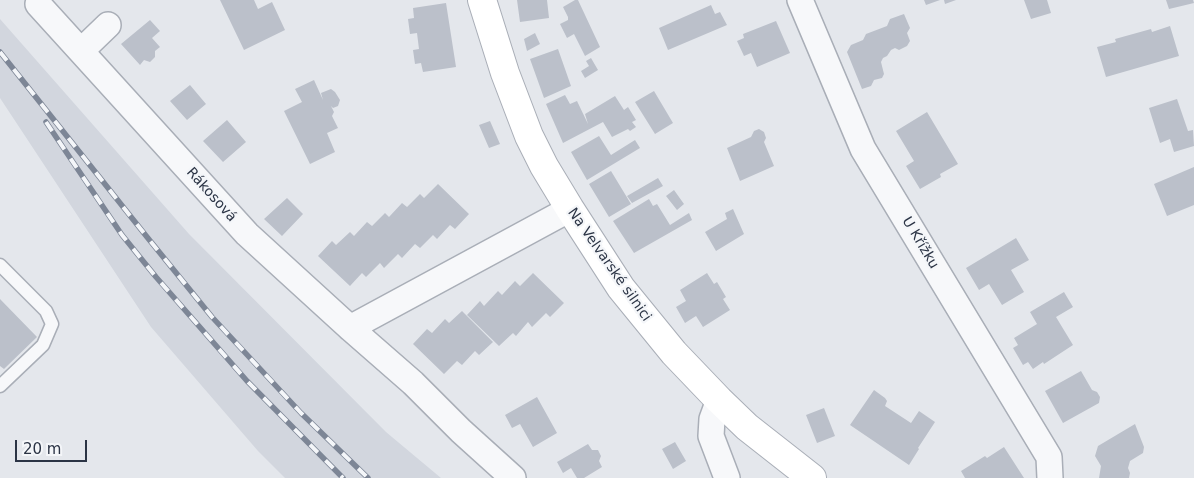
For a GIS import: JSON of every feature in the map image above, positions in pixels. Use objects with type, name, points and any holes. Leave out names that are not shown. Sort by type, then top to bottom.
[{"type":"main road","name":"Na Velvarské silnici","points":[[482,0],[505,74],[529,136],[544,166],[601,258],[632,301],[674,353],[719,400],[746,426],[812,478]]},
{"type":"street","name":"U Křížku","points":[[800,0],[863,149],[1049,457],[1050,478]]},
{"type":"street","name":"Rákosová","points":[[38,4],[246,234],[413,383],[461,431],[513,478]]},
{"type":"street","points":[[81,51],[108,25]]},
{"type":"street","points":[[350,328],[570,209]]},
{"type":"street","points":[[719,400],[712,419],[711,436],[727,478]]},
{"type":"lane","points":[[0,265],[46,311],[52,324],[43,345],[0,386]]},
{"type":"shaded area","points":[[0,19],[189,234],[386,432],[441,478],[285,478],[258,451],[151,327],[0,98]]},
{"type":"building","points":[[220,0],[254,0],[258,9],[272,2],[285,30],[244,50]]},
{"type":"building","points":[[517,0],[547,0],[549,18],[520,22]]},
{"type":"building","points":[[578,0],[600,47],[585,56],[574,34],[567,38],[560,24],[568,20],[563,7]]},
{"type":"building","points":[[924,0],[940,0],[926,5]]},
{"type":"building","points":[[944,0],[956,0],[945,4]]},
{"type":"building","points":[[1024,0],[1047,0],[1051,13],[1031,19]]},
{"type":"building","points":[[1166,0],[1193,0],[1194,3],[1169,9]]},
{"type":"building","points":[[446,3],[456,67],[423,72],[421,63],[415,64],[413,50],[419,49],[417,33],[410,34],[408,19],[414,18],[413,8]]},
{"type":"building","points":[[711,5],[715,14],[720,12],[727,25],[668,50],[659,28]]},
{"type":"building","points":[[904,14],[910,28],[907,33],[910,41],[907,46],[899,50],[895,48],[891,50],[883,58],[881,62],[884,74],[882,78],[874,80],[871,86],[862,89],[847,52],[851,45],[863,40],[866,34],[887,26],[890,19]]},
{"type":"building","points":[[150,20],[160,31],[152,38],[160,47],[155,51],[155,57],[150,62],[144,60],[140,65],[121,44]]},
{"type":"building","points":[[776,21],[790,53],[757,67],[751,53],[744,56],[737,41],[744,38],[743,34]]},
{"type":"building","points":[[1170,26],[1179,56],[1106,77],[1097,47],[1116,42],[1115,39],[1151,29],[1152,32]]},
{"type":"building","points":[[535,33],[540,44],[527,51],[524,39]]},
{"type":"building","points":[[558,49],[571,86],[544,98],[530,59]]},
{"type":"building","points":[[591,58],[598,70],[585,78],[581,71],[589,66],[586,61]]},
{"type":"building","points":[[314,80],[323,100],[321,93],[331,89],[340,100],[338,106],[333,108],[331,106],[334,112],[332,116],[338,128],[327,133],[335,152],[310,164],[284,111],[302,102],[295,89]]},
{"type":"building","points":[[190,85],[206,104],[187,120],[170,101]]},
{"type":"building","points":[[654,91],[673,123],[655,134],[635,102]]},
{"type":"building","points":[[565,95],[570,104],[577,101],[588,124],[585,114],[615,96],[624,110],[628,107],[636,120],[632,122],[636,127],[612,137],[603,122],[563,143],[546,104]]},
{"type":"building","points":[[1177,99],[1188,131],[1193,130],[1194,146],[1174,152],[1170,139],[1160,143],[1149,108]]},
{"type":"building","points":[[927,112],[958,164],[940,174],[941,177],[920,189],[906,166],[914,161],[896,131]]},
{"type":"building","points":[[227,120],[246,142],[223,162],[203,141]]},
{"type":"building","points":[[490,121],[500,144],[489,148],[479,125]]},
{"type":"building","points":[[759,129],[764,132],[766,138],[764,142],[774,166],[740,181],[727,148],[751,137],[754,131]]},
{"type":"building","points":[[599,136],[611,155],[635,140],[640,148],[587,180],[571,152]]},
{"type":"building","points":[[1194,167],[1194,205],[1167,216],[1154,184]]},
{"type":"building","points":[[611,171],[631,204],[609,217],[589,184]]},
{"type":"building","points":[[658,178],[663,186],[632,203],[627,196]]},
{"type":"building","points":[[438,184],[469,214],[455,229],[450,225],[437,239],[433,235],[420,248],[415,244],[402,258],[398,254],[384,268],[380,263],[366,277],[362,273],[350,286],[318,256],[332,241],[336,245],[350,232],[354,236],[367,222],[372,226],[385,213],[389,217],[402,203],[407,207],[420,194],[424,198]]},
{"type":"building","points":[[674,190],[684,204],[677,210],[666,196]]},
{"type":"building","points":[[287,198],[303,214],[282,236],[264,219]]},
{"type":"building","points":[[649,199],[653,206],[657,204],[670,225],[689,213],[692,220],[634,253],[613,221]]},
{"type":"building","points":[[733,209],[744,234],[716,251],[705,232],[727,219],[725,213]]},
{"type":"building","points":[[1016,238],[1029,260],[1011,270],[1024,292],[1002,305],[989,284],[979,290],[966,268]]},
{"type":"building","points":[[533,273],[564,303],[550,317],[546,313],[532,327],[528,322],[516,336],[513,333],[499,346],[467,315],[480,301],[484,306],[498,291],[502,295],[515,281],[520,286]]},
{"type":"building","points":[[707,273],[714,284],[717,282],[726,297],[723,299],[730,310],[703,327],[696,316],[685,323],[676,307],[686,301],[680,290]]},
{"type":"building","points":[[1064,292],[1073,307],[1056,317],[1073,345],[1033,369],[1028,362],[1023,365],[1013,348],[1018,345],[1014,338],[1037,324],[1030,312]]},
{"type":"building","points":[[0,299],[37,337],[4,369],[0,366]]},
{"type":"building","points":[[462,311],[493,342],[479,355],[475,351],[462,365],[457,361],[444,374],[413,344],[427,329],[432,333],[445,319],[449,323]]},
{"type":"building","points":[[1081,371],[1092,390],[1097,392],[1100,397],[1099,403],[1063,423],[1045,391]]},
{"type":"building","points":[[874,390],[885,398],[887,401],[885,406],[911,423],[919,411],[935,422],[909,465],[850,425]]},
{"type":"building","points":[[537,397],[557,433],[533,447],[520,424],[512,428],[505,415]]},
{"type":"building","points":[[824,408],[835,436],[817,443],[806,415]]},
{"type":"building","points":[[1135,424],[1144,447],[1143,453],[1130,461],[1128,468],[1129,478],[1099,478],[1101,466],[1095,456],[1098,446]]},
{"type":"building","points":[[675,442],[686,461],[673,469],[662,449]]},
{"type":"building","points":[[588,444],[592,450],[598,450],[601,456],[599,461],[602,467],[584,478],[577,478],[571,468],[563,473],[557,462]]},
{"type":"building","points":[[1004,447],[1024,478],[965,478],[961,471]]},
{"type":"railway","points":[[0,52],[212,317],[301,413],[368,478]]},
{"type":"railway","points":[[46,122],[122,235],[156,277],[247,381],[343,478]]}]
